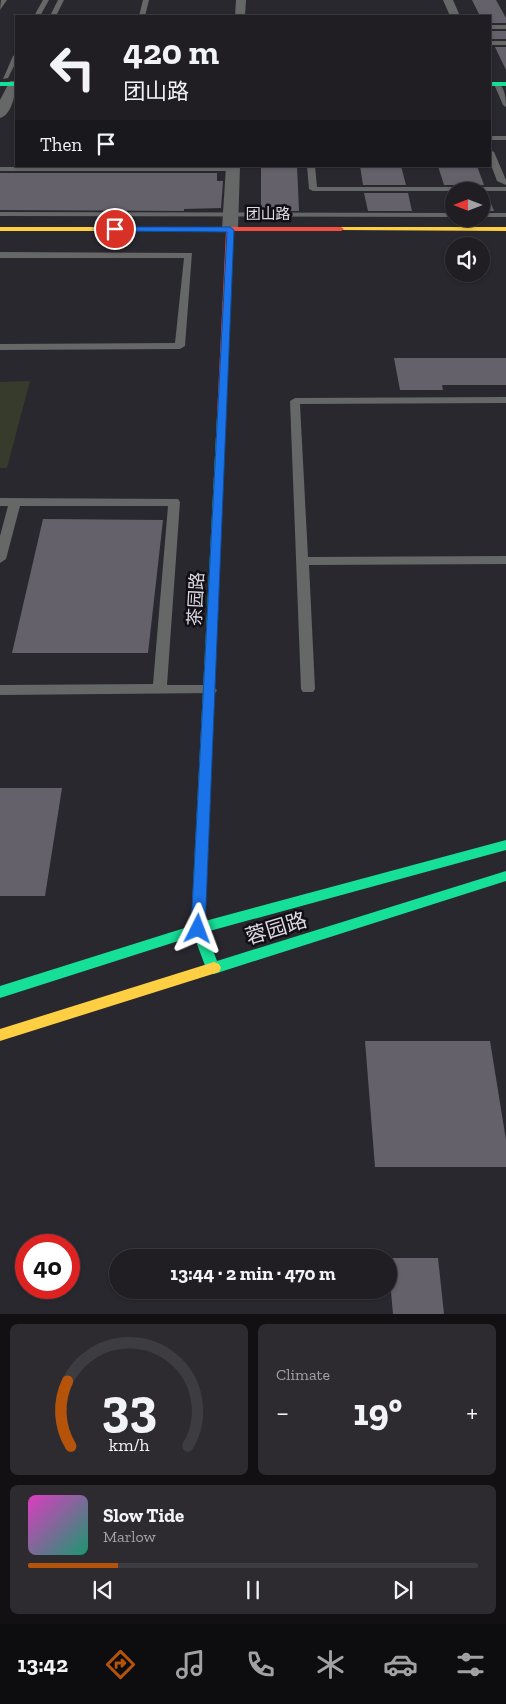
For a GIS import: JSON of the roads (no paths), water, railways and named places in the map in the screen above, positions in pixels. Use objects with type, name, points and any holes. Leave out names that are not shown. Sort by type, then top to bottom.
[{"type":"street","points":[[240,15],[241,0]]},
{"type":"street","points":[[448,0],[455,15]]},
{"type":"street","points":[[0,114],[9,83]]},
{"type":"street","points":[[231,222],[233,171]]},
{"type":"street","name":"团山路","points":[[0,229],[231,222],[506,229]]},
{"type":"street","name":"茶园路","points":[[212,967],[198,929],[231,222]]},
{"type":"street","name":"蓉园路","points":[[0,992],[198,929],[506,845]]},
{"type":"street","name":"蓉园路","points":[[0,1036],[212,967],[506,876]]},
{"type":"lane","points":[[0,8],[4,0]]},
{"type":"lane","points":[[38,15],[46,0]]},
{"type":"lane","points":[[54,15],[61,0]]},
{"type":"lane","points":[[142,15],[146,0]]},
{"type":"lane","points":[[491,27],[506,27]]},
{"type":"lane","points":[[491,43],[506,43]]},
{"type":"lane","points":[[9,83],[15,60]]},
{"type":"lane","points":[[498,84],[506,106]]},
{"type":"lane","points":[[491,138],[506,138]]},
{"type":"lane","points":[[491,155],[501,181],[506,183]]},
{"type":"lane","points":[[312,167],[314,189],[506,189]]},
{"type":"lane","points":[[0,169],[102,168],[233,171]]},
{"type":"lane","points":[[0,177],[233,171]]},
{"type":"lane","points":[[0,214],[231,222],[445,215]]},
{"type":"lane","points":[[490,215],[506,215]]},
{"type":"lane","points":[[0,255],[188,255],[180,346],[0,347]]},
{"type":"lane","points":[[308,689],[295,401],[506,400]]},
{"type":"lane","points":[[0,502],[174,502],[160,689]]},
{"type":"lane","points":[[0,559],[14,502]]},
{"type":"lane","points":[[302,561],[506,560]]},
{"type":"lane","points":[[0,690],[210,690]]}]
